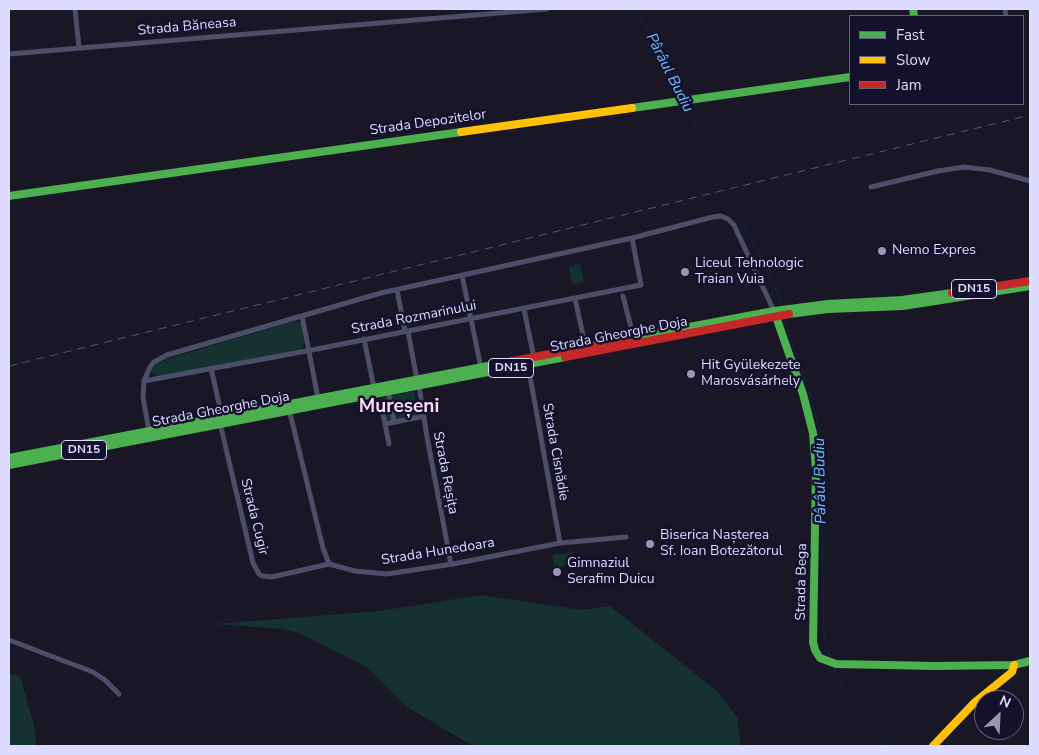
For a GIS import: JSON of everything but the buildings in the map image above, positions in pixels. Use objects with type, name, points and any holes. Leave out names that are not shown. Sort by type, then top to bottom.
[{"type":"main road","name":"Strada Depozitelor","points":[[9,196],[687,98],[849,77]]},
{"type":"main road","name":"Strada Gheorghe Doja","points":[[288,407],[318,398],[528,365],[635,341],[828,304],[902,300],[1030,281]]},
{"type":"main road","name":"Strada Gheorghe Doja","points":[[779,313],[903,306],[1030,286]]},
{"type":"main road","name":"Strada Bega","points":[[779,313],[813,433],[816,470],[813,642],[820,658],[836,664],[935,666],[1014,665],[1030,661]]},
{"type":"main road","name":"Strada Gheorghe Doja","points":[[9,465],[221,420],[418,383],[481,368],[586,348],[635,341]]},
{"type":"main road","name":"Strada Gheorghe Doja","points":[[9,458],[149,431],[221,420]]},
{"type":"main road","points":[[933,746],[975,702],[1012,672],[1014,665]]},
{"type":"street","points":[[76,9],[79,48]]},
{"type":"street","name":"Strada Băneasa","points":[[9,54],[547,9]]},
{"type":"street","points":[[871,187],[938,171],[964,167],[990,170],[1030,181]]},
{"type":"street","name":"Strada Rozmarinului","points":[[144,381],[150,367],[160,358],[167,355],[302,316],[397,290],[632,238],[721,216],[728,218],[734,225],[779,313]]},
{"type":"street","name":"Strada Rozmarinului","points":[[144,381],[641,285],[632,238]]},
{"type":"street","points":[[462,275],[481,368]]},
{"type":"street","name":"Strada Reșița","points":[[397,290],[418,383],[451,564]]},
{"type":"street","points":[[623,296],[635,341]]},
{"type":"street","points":[[575,299],[586,348]]},
{"type":"street","points":[[524,309],[534,358]]},
{"type":"street","points":[[302,316],[318,398]]},
{"type":"street","points":[[364,339],[373,383]]},
{"type":"street","name":"Strada Cisnădie","points":[[528,365],[560,543]]},
{"type":"street","points":[[211,368],[221,420]]},
{"type":"street","points":[[144,381],[144,397],[149,431]]},
{"type":"street","points":[[389,395],[394,422]]},
{"type":"street","points":[[380,402],[389,444]]},
{"type":"street","points":[[288,407],[322,548],[329,564]]},
{"type":"street","points":[[385,424],[420,417]]},
{"type":"street","name":"Strada Cugir","points":[[221,420],[253,563],[259,574],[272,577],[329,564]]},
{"type":"street","name":"Strada Hunedoara","points":[[329,564],[355,571],[387,574],[560,543],[626,537]]},
{"type":"street","points":[[9,640],[93,672],[105,680],[119,694]]},
{"type":"green space","points":[[580,264],[584,282],[572,284],[569,267]]},
{"type":"green space","points":[[296,321],[301,323],[304,344],[301,350],[160,376],[154,375],[151,372],[155,365],[167,359]]},
{"type":"green space","points":[[414,391],[419,416],[386,422],[381,398]]},
{"type":"green space","points":[[572,552],[574,564],[555,568],[552,555]]},
{"type":"green space","points":[[481,595],[581,610],[610,606],[717,691],[737,717],[741,746],[473,746],[407,707],[367,667],[299,633],[282,629],[215,624],[379,611]]},
{"type":"green space","points":[[9,674],[20,676],[35,729],[36,746],[9,746]]},
{"type":"waterway","name":"Pârâul Budiu","points":[[636,9],[682,98]]},
{"type":"waterway","name":"Pârâul Budiu","points":[[685,104],[701,137]]},
{"type":"waterway","name":"Pârâul Budiu","points":[[738,213],[779,296],[782,308]]},
{"type":"waterway","name":"Pârâul Budiu","points":[[784,319],[820,431],[824,635],[830,658]]},
{"type":"waterway","name":"Pârâul Budiu","points":[[833,667],[843,687],[887,746]]},
{"type":"railway","points":[[9,366],[1030,115]]},
{"type":"traffic: fast","points":[[913,9],[914,15]]},
{"type":"traffic: fast","points":[[632,108],[849,77]]},
{"type":"traffic: fast","points":[[9,196],[461,132]]},
{"type":"traffic: fast","points":[[789,314],[828,309],[903,306],[1030,286]]},
{"type":"traffic: fast","points":[[631,338],[774,311],[828,304],[902,300],[952,293]]},
{"type":"traffic: fast","points":[[774,311],[803,394],[813,433],[816,470],[813,642],[820,658],[836,664],[935,666],[1014,665],[1030,661]]},
{"type":"traffic: fast","points":[[9,465],[565,357]]},
{"type":"traffic: fast","points":[[9,458],[514,361]]},
{"type":"traffic: slow","points":[[461,132],[632,108]]},
{"type":"traffic: slow","points":[[933,746],[975,702],[1012,672],[1014,665]]},
{"type":"traffic: jam","points":[[952,293],[1030,281]]},
{"type":"traffic: jam","points":[[565,357],[789,314]]},
{"type":"traffic: jam","points":[[514,361],[631,338]]},
{"type":"place","name":"Nemo Expres","points":[[882,251]]},
{"type":"place","name":"Liceul Tehnologic Traian Vuia","points":[[685,272]]},
{"type":"place","name":"Hit Gyülekezete Marosvásárhely","points":[[691,374]]},
{"type":"place","name":"Biserica Nașterea Sf. Ioan Botezătorul","points":[[650,544]]},
{"type":"place","name":"Gimnaziul Serafim Duicu","points":[[557,572]]},
{"type":"district","name":"Mureșeni","points":[[399,407]]}]
